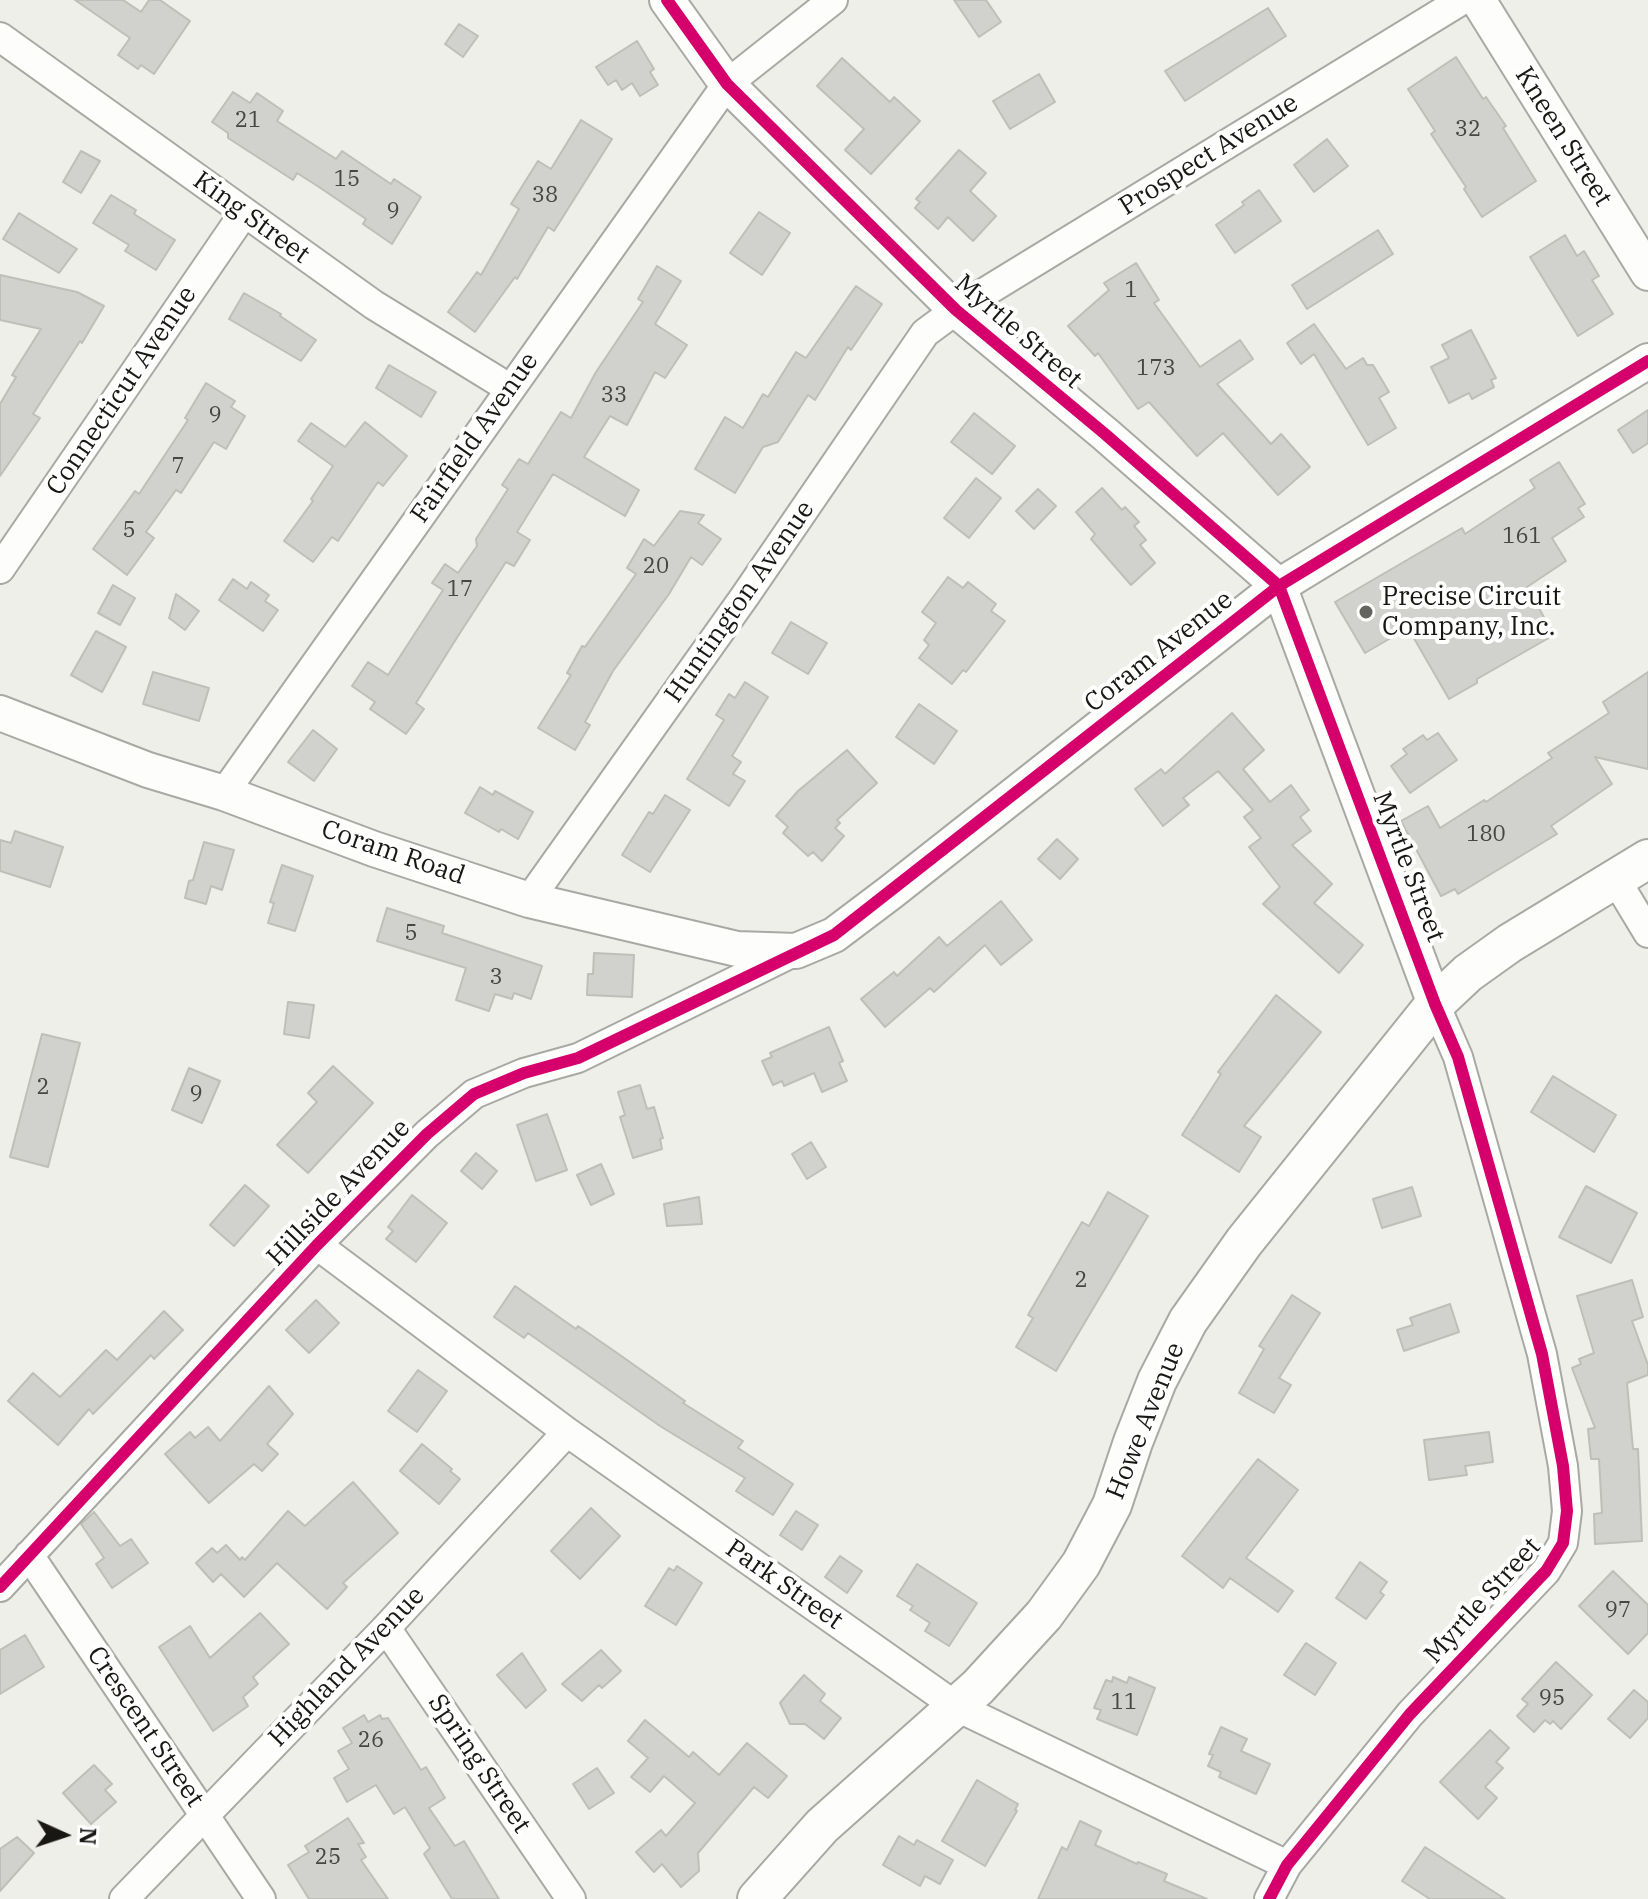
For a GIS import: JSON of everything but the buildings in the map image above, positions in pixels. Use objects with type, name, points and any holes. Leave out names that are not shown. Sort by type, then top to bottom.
[{"type":"main road","name":"Howe Avenue","points":[[757,1899],[822,1826],[957,1707],[1044,1615],[1081,1564],[1112,1505],[1157,1381],[1188,1321],[1244,1242],[1435,1004],[1468,973],[1510,943],[1648,859]]},
{"type":"street","name":"Myrtle Street","points":[[667,0],[727,84],[956,310],[1105,434],[1279,586],[1435,1004],[1458,1057],[1542,1354],[1563,1466],[1567,1511],[1563,1543],[1546,1571],[1410,1714],[1287,1865],[1269,1899]]},
{"type":"street","name":"Fairfield Avenue","points":[[224,793],[727,84],[833,0]]},
{"type":"street","name":"Prospect Avenue","points":[[956,310],[1462,0]]},
{"type":"street","name":"Kneen Street","points":[[1478,0],[1648,273]]},
{"type":"street","name":"King Street","points":[[2,42],[374,305],[509,388]]},
{"type":"street","name":"Connecticut Avenue","points":[[0,569],[244,213]]},
{"type":"street","name":"Huntington Avenue","points":[[529,900],[745,596],[925,333],[956,310]]},
{"type":"street","name":"Coram Avenue","points":[[796,951],[834,935],[891,892],[1279,586],[1648,361]]},
{"type":"street","name":"Coram Road","points":[[0,713],[148,770],[224,793],[374,849],[529,900],[737,949],[796,951]]},
{"type":"street","points":[[1616,880],[1648,933]]},
{"type":"street","name":"Hillside Avenue","points":[[0,1587],[317,1245],[427,1134],[474,1094],[524,1073],[578,1058],[796,951]]},
{"type":"street","name":"Park Street","points":[[317,1245],[567,1432],[957,1707],[1287,1865]]},
{"type":"street","name":"Highland Avenue","points":[[124,1899],[386,1628],[567,1432]]},
{"type":"street","name":"Crescent Street","points":[[29,1555],[261,1899]]},
{"type":"street","name":"Spring Street","points":[[386,1628],[571,1899]]},
{"type":"cycle path","points":[[667,0],[727,84],[956,310],[1105,434],[1279,586],[1435,1004],[1458,1057],[1542,1354],[1563,1466],[1567,1511],[1563,1543],[1546,1571],[1410,1714],[1287,1865],[1269,1899]]},
{"type":"cycle path","points":[[0,1587],[317,1245],[427,1134],[474,1094],[524,1073],[578,1058],[834,935],[1279,586],[1648,361]]},
{"type":"place","name":"Precise Circuit Company, Inc.","points":[[1366,612]]}]
